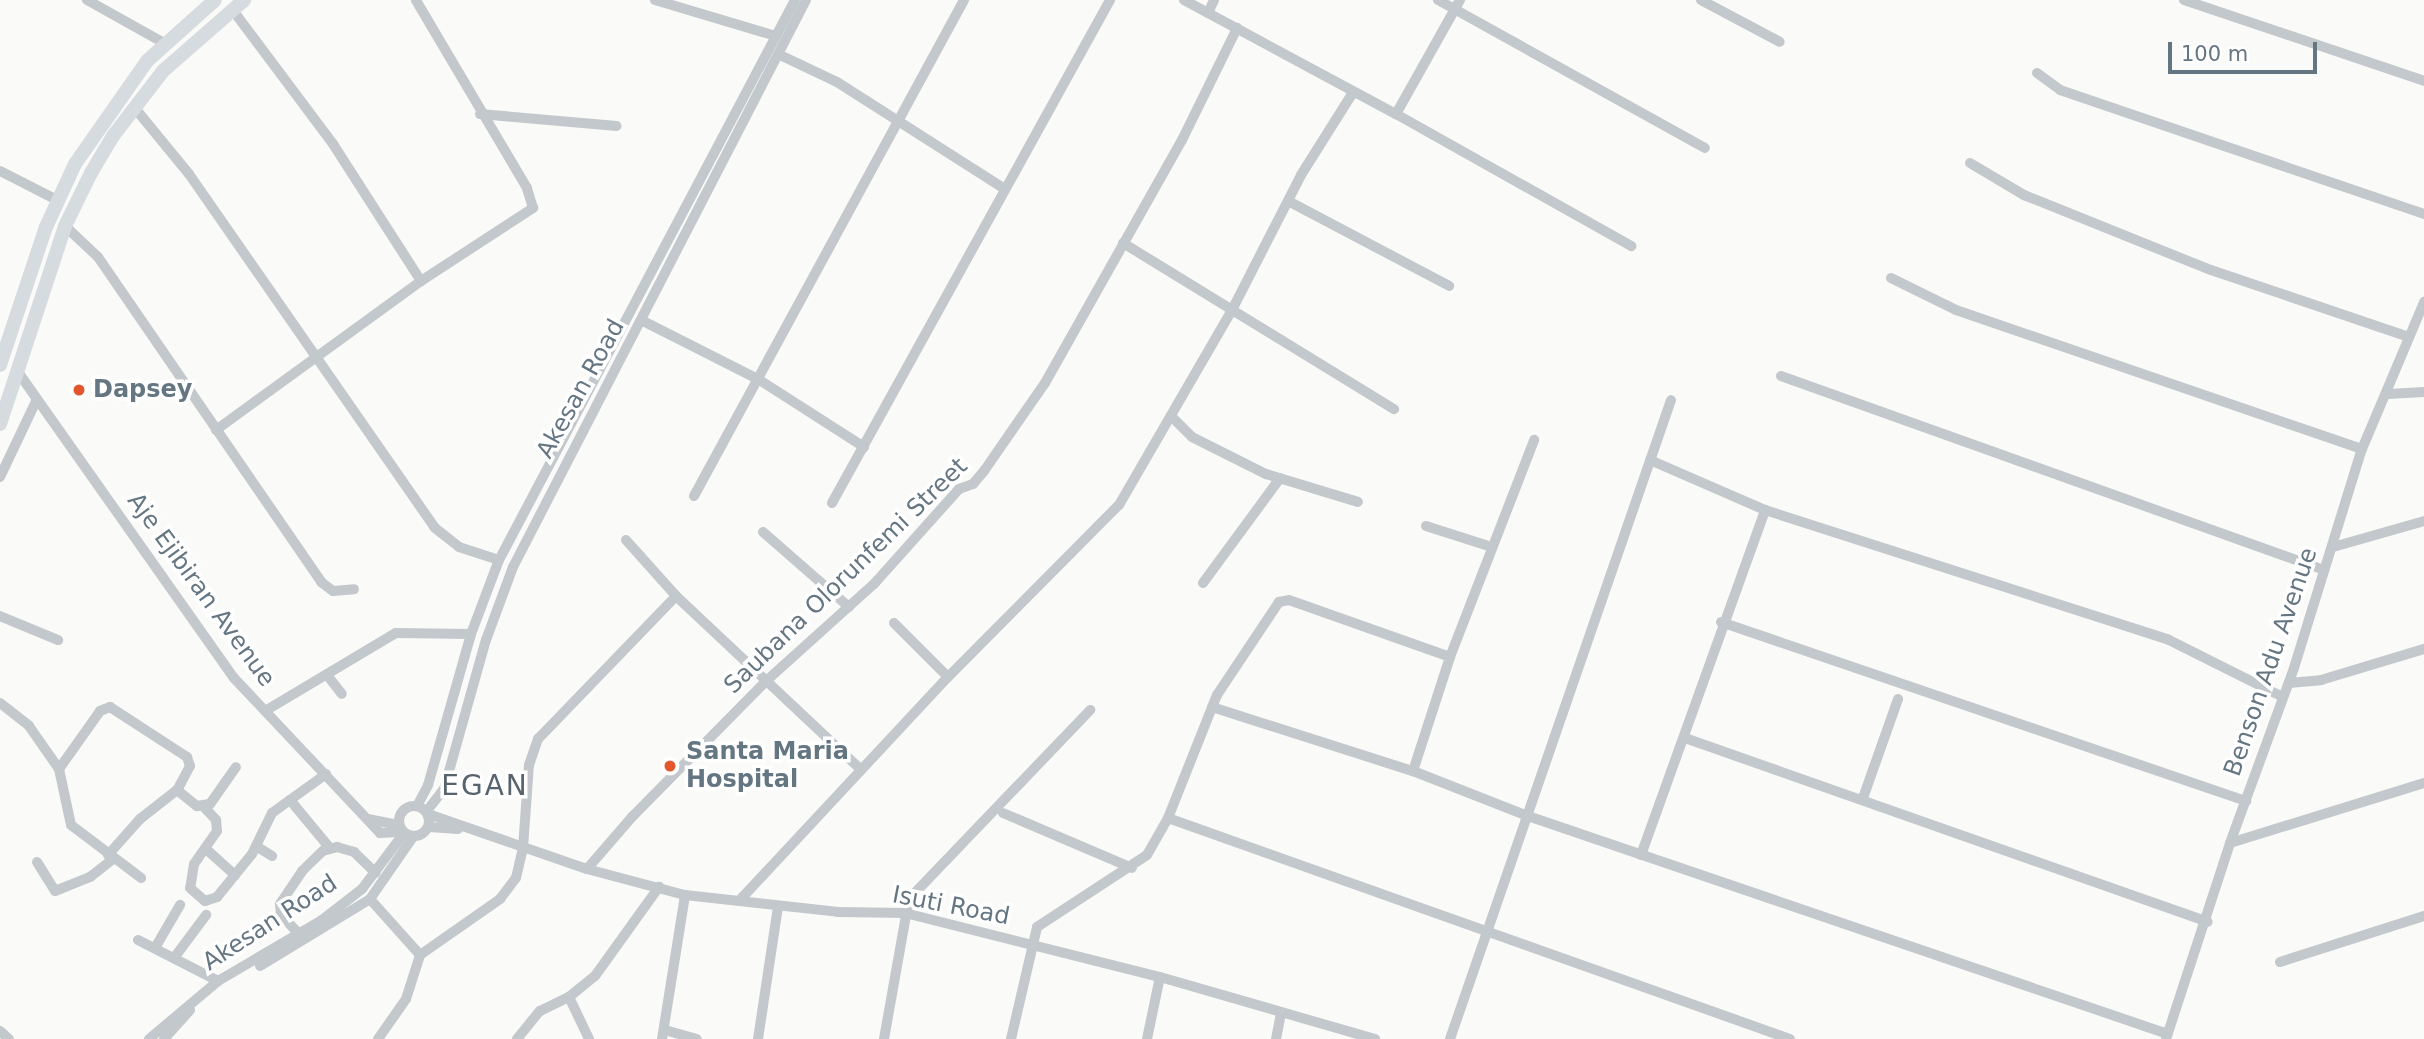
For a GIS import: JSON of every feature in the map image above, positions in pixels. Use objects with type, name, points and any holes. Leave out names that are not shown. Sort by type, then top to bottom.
[{"type":"main road","points":[[0,365],[6,327],[57,200],[98,126],[164,43],[215,0]]},
{"type":"main road","points":[[0,424],[65,226],[91,173],[134,107],[192,42],[238,4]]},
{"type":"street","points":[[87,0],[164,43]]},
{"type":"street","points":[[216,430],[421,281],[533,208],[527,188],[480,114],[416,0]]},
{"type":"street","points":[[655,0],[776,36]]},
{"type":"street","name":"Akesan Road","points":[[424,811],[428,785],[471,634],[499,560],[795,0]]},
{"type":"street","name":"Akesan Road","points":[[424,811],[444,789],[486,640],[513,567],[557,474],[643,321],[806,0]]},
{"type":"street","points":[[694,496],[964,0]]},
{"type":"street","points":[[832,503],[1110,0]]},
{"type":"street","points":[[1184,0],[1352,94],[1396,114],[1630,246]]},
{"type":"street","points":[[1208,13],[1214,0]]},
{"type":"street","points":[[1438,0],[1457,5],[1705,148]]},
{"type":"street","points":[[1701,0],[1780,42]]},
{"type":"street","points":[[2184,0],[2424,81]]},
{"type":"street","points":[[238,4],[421,281]]},
{"type":"street","points":[[1396,114],[1457,5]]},
{"type":"street","name":"Saubana Olorunfemi Street","points":[[587,869],[632,817],[765,682],[849,607],[959,489],[973,484],[984,471],[1031,405],[1182,140],[1237,28]]},
{"type":"street","points":[[780,55],[837,82],[898,118],[1005,189]]},
{"type":"street","points":[[2037,73],[2060,90],[2424,214]]},
{"type":"street","points":[[738,901],[948,677],[1119,505],[1172,417],[1352,94]]},
{"type":"street","points":[[134,107],[189,174],[435,528],[459,547],[499,560]]},
{"type":"street","points":[[480,114],[616,126]]},
{"type":"street","points":[[1970,163],[2024,195],[2198,265],[2409,337]]},
{"type":"street","points":[[0,171],[57,200]]},
{"type":"street","points":[[1290,202],[1449,286]]},
{"type":"street","points":[[65,226],[98,257],[321,582],[332,591],[354,589]]},
{"type":"street","points":[[1123,243],[1394,409]]},
{"type":"street","points":[[1891,278],[1956,310],[2362,449]]},
{"type":"street","name":"Benson Adu Avenue","points":[[2167,1037],[2208,922],[2230,843],[2289,682],[2362,449],[2388,394],[2424,302]]},
{"type":"street","points":[[643,321],[758,379],[864,447]]},
{"type":"street","name":"Aje Ejibiran Avenue","points":[[18,372],[209,645],[265,711],[380,833],[404,832]]},
{"type":"street","points":[[1781,376],[2324,570]]},
{"type":"street","points":[[2388,394],[2424,392]]},
{"type":"street","points":[[0,477],[37,399]]},
{"type":"street","points":[[1450,1039],[1525,815],[1671,400]]},
{"type":"street","points":[[1172,417],[1192,437],[1280,478],[1358,502]]},
{"type":"street","points":[[1413,771],[1450,657],[1534,440]]},
{"type":"street","points":[[1650,460],[1765,510],[2169,640],[2283,697]]},
{"type":"street","points":[[1203,583],[1280,478]]},
{"type":"street","points":[[1641,855],[1685,738],[1721,622],[1765,510]]},
{"type":"street","points":[[2333,547],[2424,522]]},
{"type":"street","points":[[1426,526],[1492,547]]},
{"type":"street","points":[[763,532],[849,607]]},
{"type":"street","points":[[626,540],[676,596],[860,769]]},
{"type":"street","points":[[378,1039],[406,999],[420,955],[509,889],[523,848],[529,765],[538,739],[676,596]]},
{"type":"street","points":[[1011,1039],[1031,943],[1046,918],[1132,868],[1147,855],[1168,818],[1212,706],[1279,602],[1289,600],[1450,657]]},
{"type":"street","points":[[0,616],[58,640]]},
{"type":"street","points":[[1721,622],[2246,801]]},
{"type":"street","points":[[894,623],[948,677]]},
{"type":"street","points":[[265,711],[401,631],[471,634]]},
{"type":"street","points":[[2289,682],[2321,680],[2424,649]]},
{"type":"street","points":[[327,675],[342,694]]},
{"type":"street","points":[[1863,798],[1898,699]]},
{"type":"street","points":[[0,703],[29,726],[59,769],[71,825],[141,878]]},
{"type":"street","points":[[1212,706],[1413,771],[1525,815],[2167,1037]]},
{"type":"street","points":[[37,862],[55,891],[90,877],[111,857],[140,819],[177,790],[190,766],[187,757],[110,707],[100,711],[59,769]]},
{"type":"street","points":[[884,1039],[905,913],[915,891],[1090,709]]},
{"type":"street","points":[[1685,738],[1863,798],[2208,922]]},
{"type":"street","points":[[204,807],[236,767]]},
{"type":"street","points":[[177,790],[204,807],[218,825],[206,849],[194,864],[190,888],[198,897],[217,897],[257,846],[272,813],[326,774]]},
{"type":"street","points":[[2230,843],[2424,783]]},
{"type":"street","points":[[428,785],[444,789]]},
{"type":"street","points":[[290,800],[329,847],[362,856],[376,873]]},
{"type":"street","points":[[405,808],[424,811],[475,830],[429,827],[404,832],[405,808]]},
{"type":"street","points":[[424,811],[429,827]]},
{"type":"street","points":[[1003,813],[1132,868]]},
{"type":"street","points":[[1168,818],[1790,1039]]},
{"type":"street","name":"Isuti Road","points":[[475,830],[587,869],[685,895],[778,906],[905,913],[1031,943],[1375,1039]]},
{"type":"street","name":"Akesan Road","points":[[149,1039],[218,981],[299,934],[362,889],[404,832]]},
{"type":"street","name":"Akesan Road","points":[[164,1039],[195,1005],[235,978],[327,929],[370,899],[403,856],[404,832]]},
{"type":"street","points":[[257,846],[272,856]]},
{"type":"street","points":[[299,934],[281,915],[280,904],[302,871],[329,847]]},
{"type":"street","points":[[206,849],[235,876]]},
{"type":"street","points":[[391,851],[403,856]]},
{"type":"street","points":[[517,1039],[540,1011],[569,997],[612,957],[659,887]]},
{"type":"street","points":[[685,895],[663,1034],[698,1039]]},
{"type":"street","points":[[370,899],[420,955]]},
{"type":"street","points":[[155,948],[180,905]]},
{"type":"street","points":[[758,1039],[778,906]]},
{"type":"street","points":[[174,958],[206,915]]},
{"type":"street","points":[[2280,962],[2424,916]]},
{"type":"street","points":[[138,940],[218,981]]},
{"type":"street","points":[[1147,1039],[1160,978]]},
{"type":"street","points":[[569,997],[589,1039]]},
{"type":"street","points":[[1276,1039],[1282,1013]]},
{"type":"street","points":[[0,1031],[9,1039]]},
{"type":"place","name":"Dapsey","points":[[79,390]]},
{"type":"place","name":"Santa Maria Hospital","points":[[670,766]]},
{"type":"district","name":"EGAN","points":[[485,786]]}]
